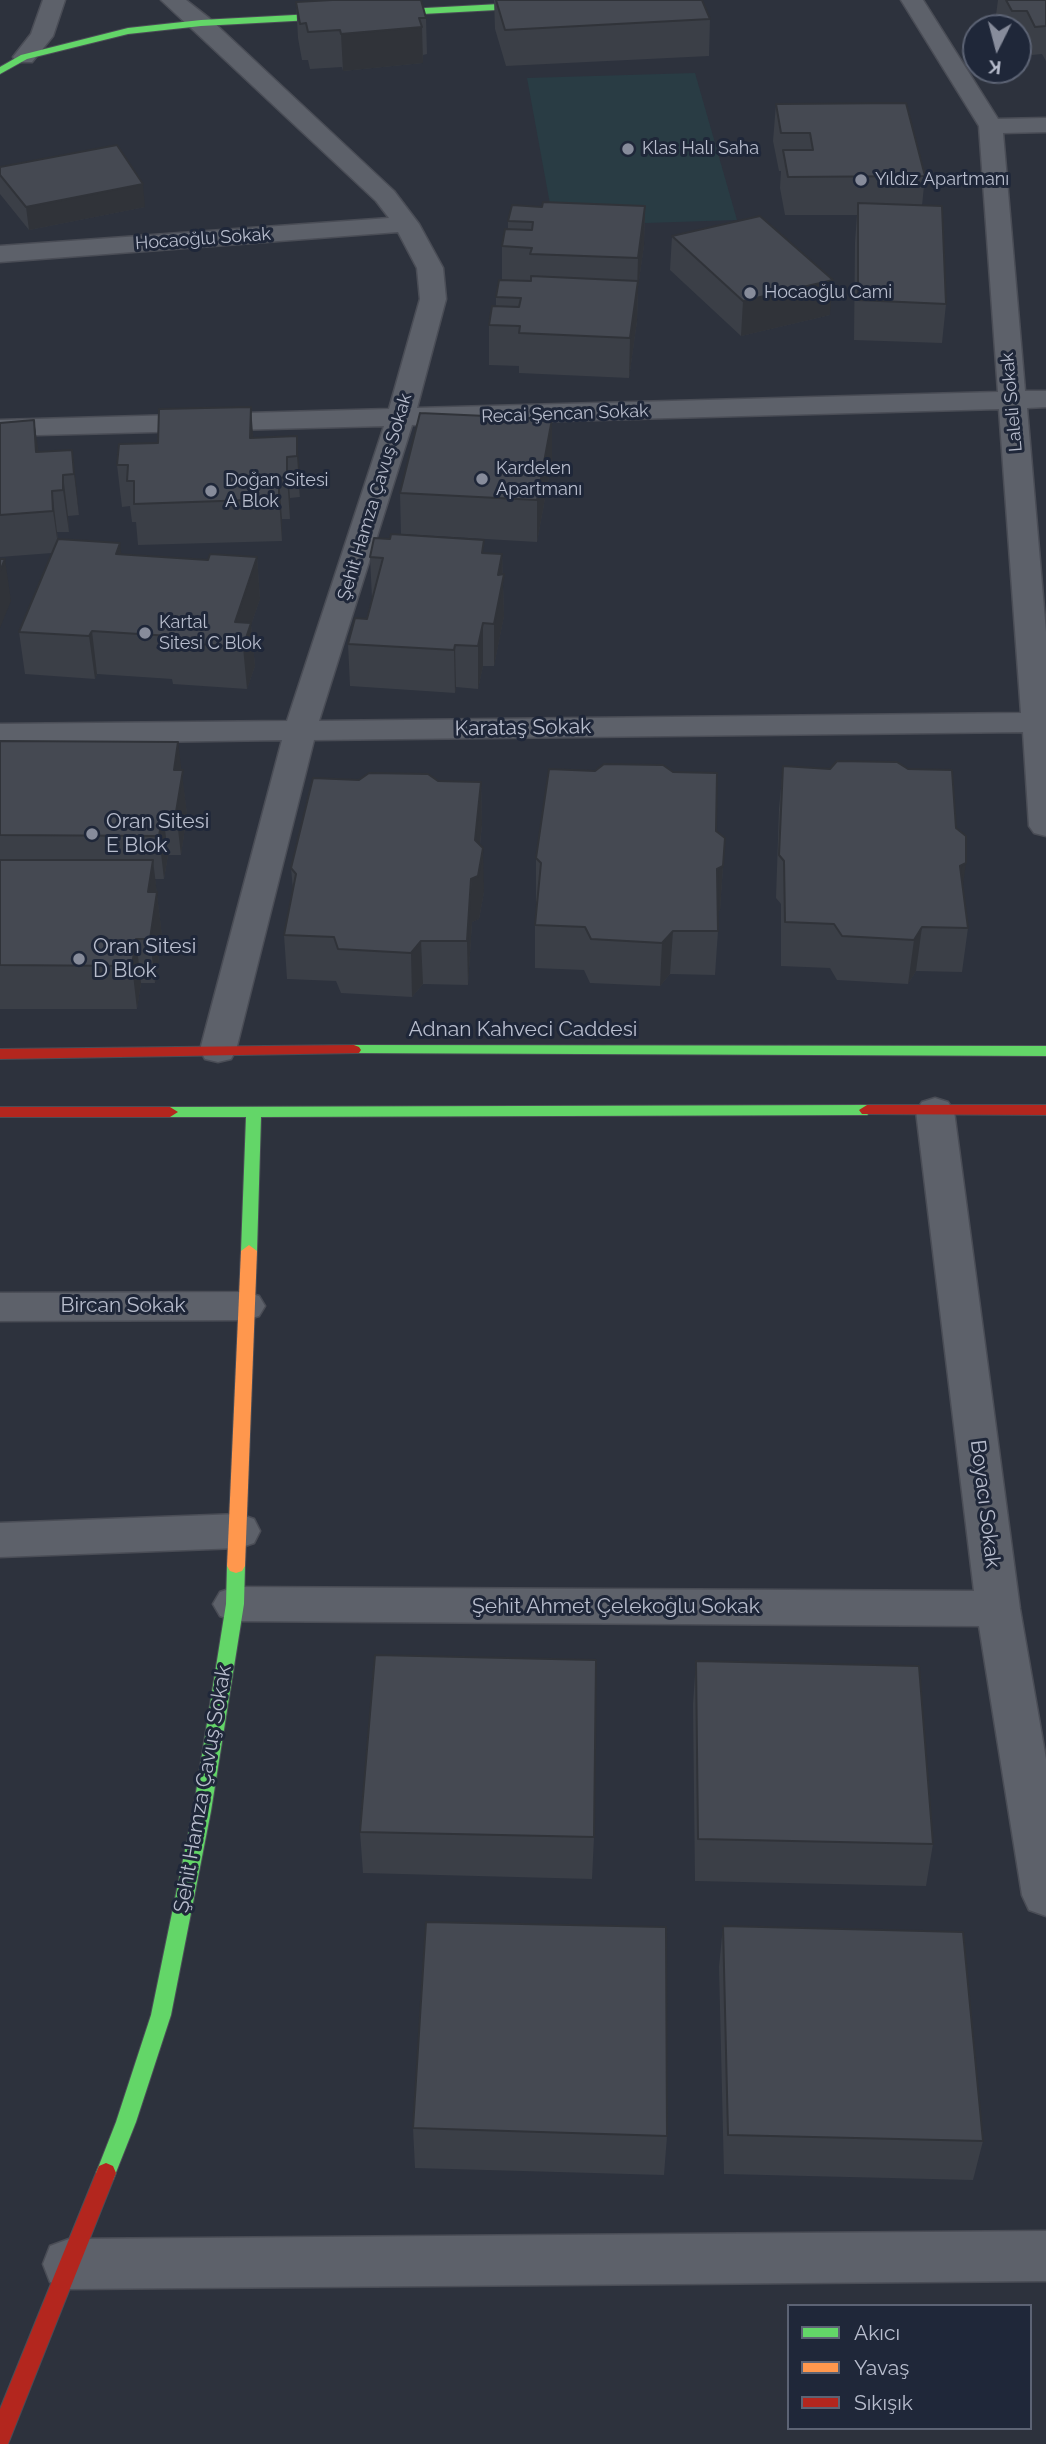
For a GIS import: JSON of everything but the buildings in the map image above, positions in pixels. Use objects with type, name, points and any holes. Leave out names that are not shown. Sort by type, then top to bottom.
[{"type":"main road","points":[[0,71],[24,57],[128,31],[201,23],[625,0]]},
{"type":"main road","name":"Adnan Kahveci Caddesi","points":[[0,1054],[218,1050],[1046,1051]]},
{"type":"main road","points":[[0,1112],[1046,1110]]},
{"type":"main road","name":"Şehit Hamza Çavuş Sokak","points":[[0,2437],[126,2122],[161,2015],[202,1811],[235,1604],[254,1111]]},
{"type":"street","points":[[24,57],[43,36],[54,0]]},
{"type":"street","name":"Şehit Hamza Çavuş Sokak","points":[[172,0],[201,23],[385,196],[406,224],[430,268],[433,299],[400,419],[300,731],[218,1050]]},
{"type":"street","name":"Laleli Sokak","points":[[912,0],[991,126],[1012,400],[1042,722],[1046,826]]},
{"type":"street","points":[[991,126],[1046,125]]},
{"type":"street","name":"Hocaoğlu Sokak","points":[[0,254],[406,224]]},
{"type":"street","name":"Recai Şencan Sokak","points":[[0,428],[1046,399]]},
{"type":"street","name":"Karataş Sokak","points":[[0,734],[1042,722]]},
{"type":"street","name":"Boyacı Sokak","points":[[935,1111],[998,1609],[1046,1895]]},
{"type":"street","name":"Bircan Sokak","points":[[0,1307],[245,1306]]},
{"type":"street","points":[[0,1540],[239,1531]]},
{"type":"street","name":"Şehit Ahmet Çelekoğlu Sokak","points":[[235,1604],[998,1609]]},
{"type":"street","points":[[69,2264],[1046,2256]]},
{"type":"shaded area","name":"Klas Halı Saha","points":[[695,73],[737,220],[554,226],[527,78]]},
{"type":"traffic: fast","points":[[0,71],[24,57],[128,31],[201,23],[625,0]]},
{"type":"traffic: fast","points":[[354,1050],[1046,1051]]},
{"type":"traffic: fast","points":[[170,1112],[867,1110]]},
{"type":"traffic: fast","points":[[249,1251],[254,1112]]},
{"type":"traffic: fast","points":[[106,2173],[126,2122],[161,2015],[202,1811],[235,1604],[236,1566]]},
{"type":"traffic: slow","points":[[236,1566],[249,1251]]},
{"type":"traffic: jam","points":[[0,1054],[354,1050]]},
{"type":"traffic: jam","points":[[867,1110],[1046,1110]]},
{"type":"traffic: jam","points":[[0,1112],[170,1112]]},
{"type":"traffic: jam","points":[[0,2437],[106,2173]]},
{"type":"place","name":"Klas Halı Saha","points":[[628,149]]},
{"type":"place","name":"Yıldız Apartmanı","points":[[861,180]]},
{"type":"place","name":"Hocaoğlu Cami","points":[[750,293]]},
{"type":"place","name":"Kardelen Apartmanı","points":[[482,479]]},
{"type":"place","name":"Doğan Sitesi A Blok","points":[[211,491]]},
{"type":"place","name":"Kartal Sitesi C Blok","points":[[145,633]]},
{"type":"place","name":"Oran Sitesi E Blok","points":[[92,834]]},
{"type":"place","name":"Oran Sitesi D Blok","points":[[79,959]]}]
